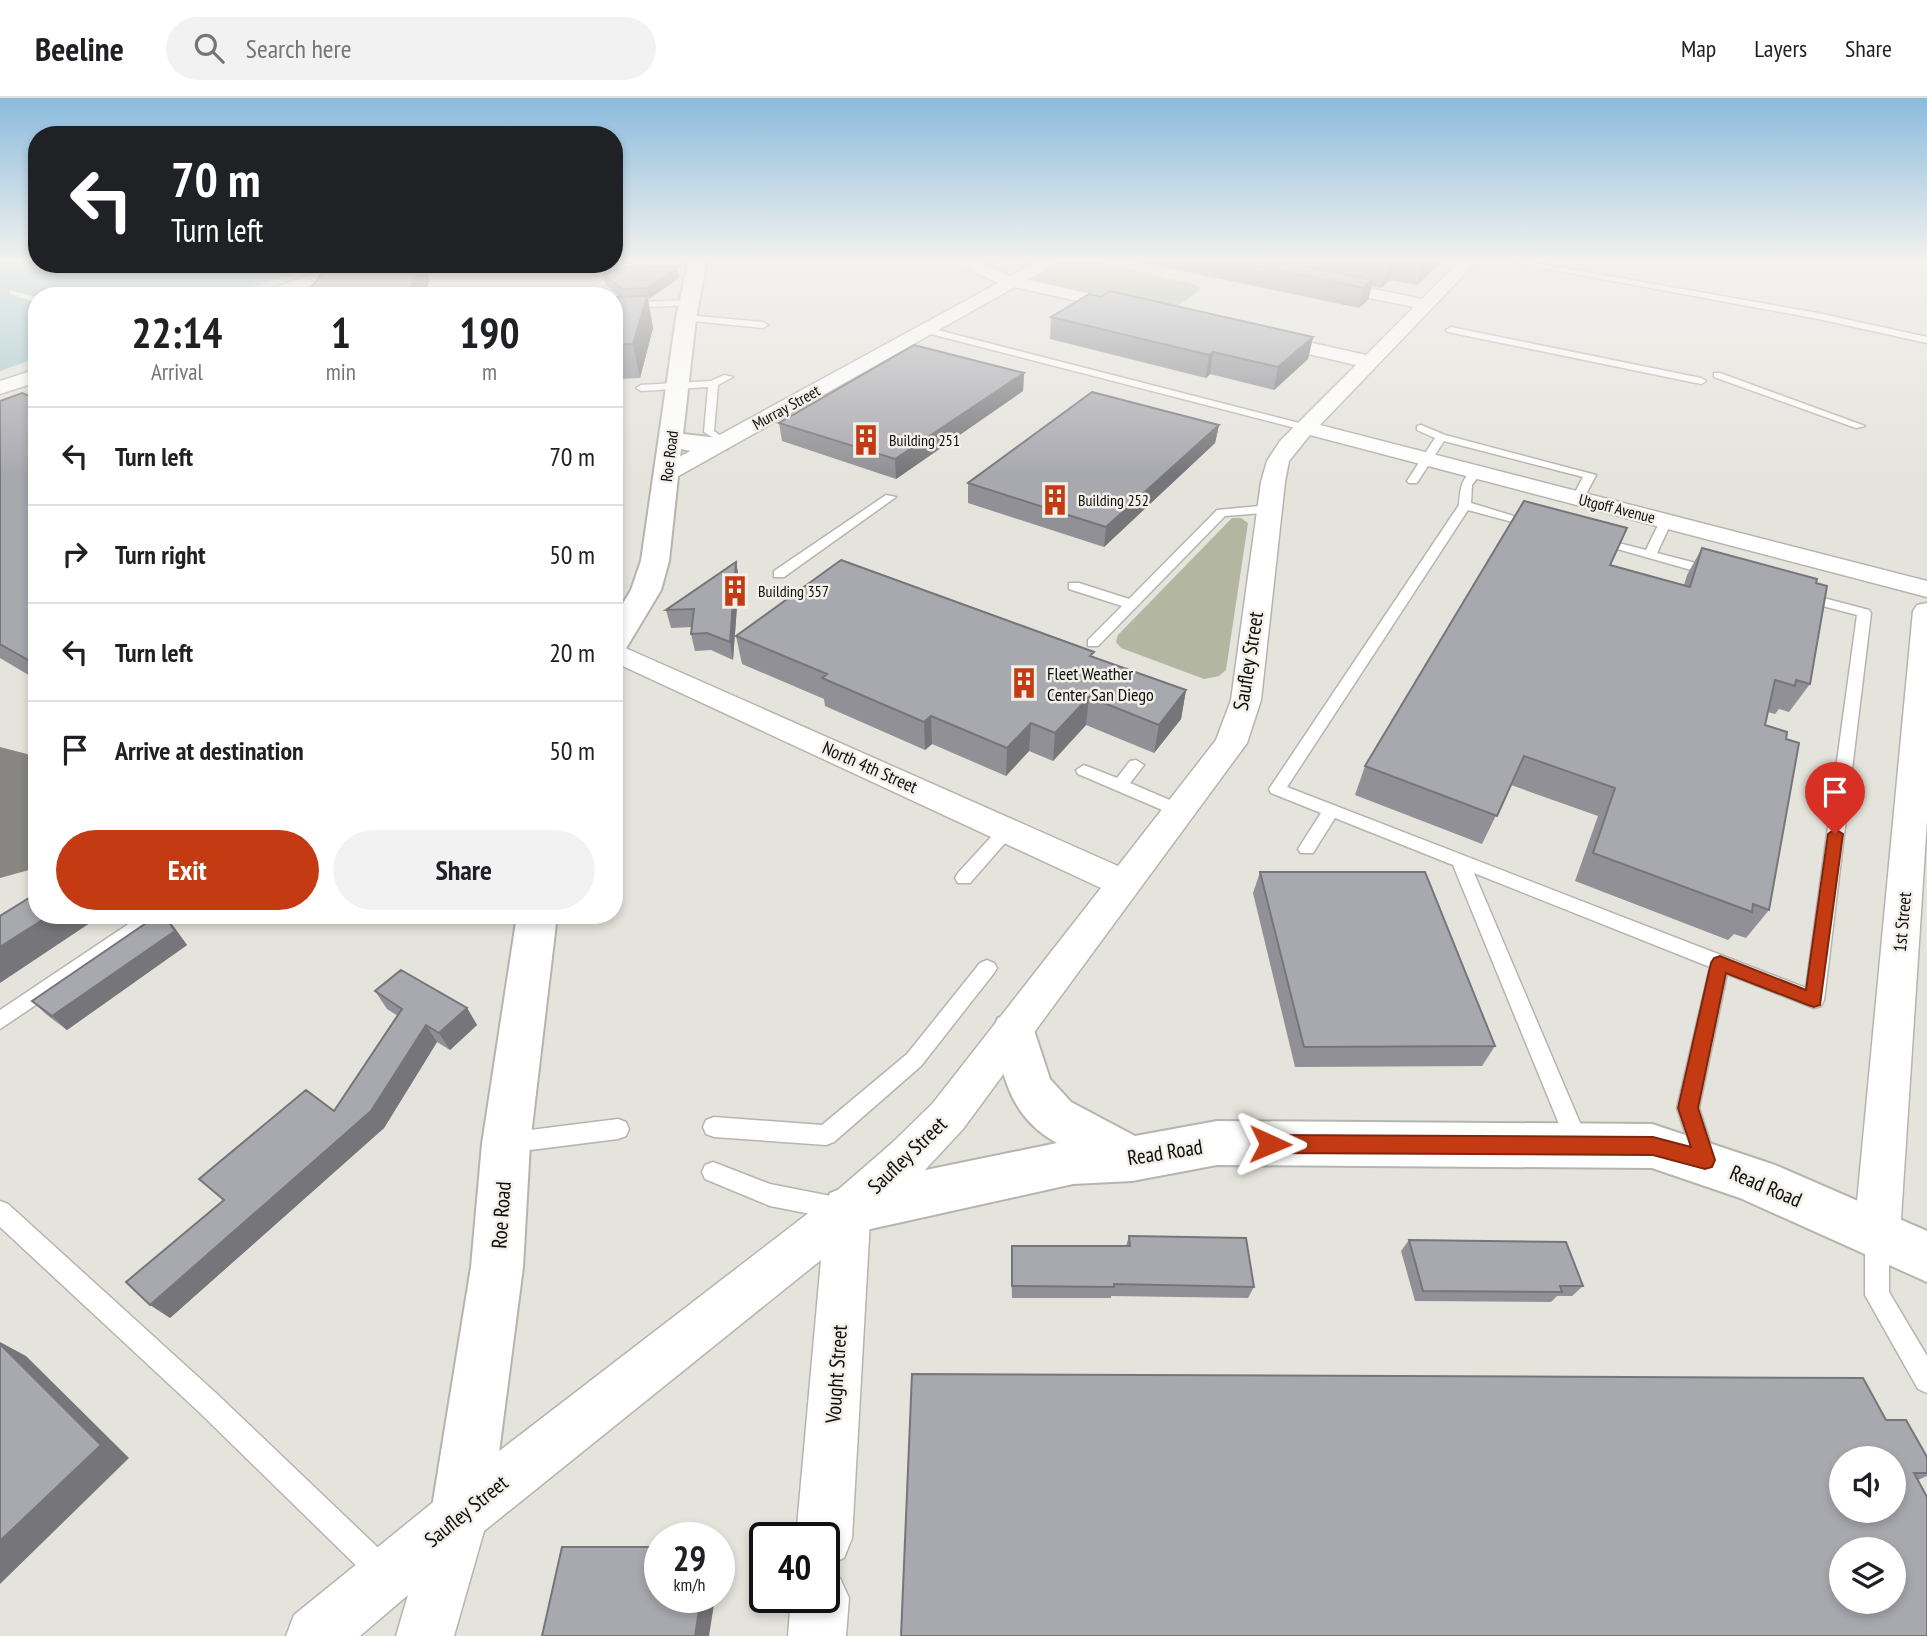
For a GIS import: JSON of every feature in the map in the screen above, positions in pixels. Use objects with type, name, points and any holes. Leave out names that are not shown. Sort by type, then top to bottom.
[{"type":"street","name":"Roe Road","points":[[623,628],[646,590],[654,561],[684,331]]},
{"type":"street","name":"Murray Street","points":[[667,473],[925,331]]},
{"type":"street","name":"Saufley Street","points":[[316,1636],[461,1514],[848,1210],[908,1157],[948,1116],[1231,743],[1246,700],[1278,461],[1288,446],[1369,362],[1419,331]]},
{"type":"street","points":[[1249,335],[1369,362]]},
{"type":"street","points":[[0,388],[28,378]]},
{"type":"street","name":"Utgoff Avenue","points":[[1307,428],[1927,589]]},
{"type":"street","points":[[671,439],[691,444],[721,442]]},
{"type":"street","name":"1st Street","points":[[1877,1234],[1927,611]]},
{"type":"street","name":"North 4th Street","points":[[623,655],[1125,884]]},
{"type":"street","name":"Roe Road","points":[[461,1514],[497,1267],[506,1143],[536,924]]},
{"type":"street","points":[[1014,1031],[1030,1089],[1054,1117],[1132,1158]]},
{"type":"street","name":"Read Road","points":[[848,1210],[1073,1162],[1132,1158],[1217,1143],[1653,1146],[1705,1160],[1927,1257]]},
{"type":"street","name":"Vought Street","points":[[825,1522],[848,1210]]},
{"type":"street","points":[[425,1636],[461,1514]]},
{"type":"street","points":[[817,1636],[819,1613]]},
{"type":"lane","points":[[929,331],[1307,428]]},
{"type":"lane","points":[[1492,331],[1701,381]]},
{"type":"lane","points":[[1884,331],[1927,340]]},
{"type":"lane","points":[[1717,375],[1860,426]]},
{"type":"lane","points":[[641,388],[713,384],[728,377]]},
{"type":"lane","points":[[713,384],[709,432],[721,442]]},
{"type":"lane","points":[[1421,428],[1441,437],[1590,475],[1578,498]]},
{"type":"lane","points":[[1413,481],[1429,460],[1441,437]]},
{"type":"lane","points":[[1476,472],[1466,485],[1465,505],[1277,789],[1814,1000],[1864,613],[1784,591]]},
{"type":"lane","points":[[779,574],[890,497]]},
{"type":"lane","points":[[1465,505],[1544,527]]},
{"type":"lane","points":[[1093,643],[1222,513],[1270,509]]},
{"type":"lane","points":[[1650,555],[1666,521]]},
{"type":"lane","points":[[1584,537],[1730,577]]},
{"type":"lane","points":[[1074,586],[1130,604]]},
{"type":"lane","points":[[1120,785],[1136,765]]},
{"type":"lane","points":[[1084,770],[1180,811]]},
{"type":"lane","points":[[1307,849],[1330,812]]},
{"type":"lane","points":[[964,878],[1007,830]]},
{"type":"lane","points":[[1460,861],[1578,1144]]},
{"type":"lane","points":[[0,1021],[143,924]]},
{"type":"lane","points":[[1705,1160],[1688,1108],[1720,963]]},
{"type":"lane","points":[[714,1127],[825,1135],[914,1060],[987,968]]},
{"type":"lane","points":[[506,1143],[618,1129]]},
{"type":"lane","points":[[713,1172],[770,1195],[848,1210]]},
{"type":"lane","points":[[0,1212],[208,1403],[388,1577]]},
{"type":"lane","points":[[1877,1234],[1877,1295],[1927,1380]]},
{"type":"green space","points":[[1232,518],[1241,518],[1248,523],[1226,670],[1219,676],[1204,679],[1121,648],[1116,642],[1118,635]]},
{"type":"water","points":[[0,331],[28,331],[28,361],[0,371]]},
{"type":"building","points":[[623,331],[637,331],[633,344],[623,345]]},
{"type":"building","points":[[1108,331],[1286,331],[1313,337],[1278,367],[1213,352],[1209,355]]},
{"type":"building","points":[[914,345],[1024,373],[895,459],[779,423]]},
{"type":"building","points":[[1092,392],[1219,425],[1106,527],[968,483]]},
{"type":"building","points":[[22,393],[28,395],[28,660],[0,644],[0,401]]},
{"type":"building","points":[[1524,501],[1627,528],[1610,565],[1690,587],[1702,548],[1817,579],[1816,583],[1827,586],[1810,684],[1796,680],[1795,686],[1775,680],[1765,725],[1787,732],[1786,739],[1799,743],[1769,910],[1753,904],[1752,912],[1593,853],[1615,788],[1524,756],[1497,816],[1365,766]]},
{"type":"building","points":[[841,560],[1094,652],[1090,656],[1186,690],[1159,725],[1089,697],[1055,733],[1031,723],[1007,748],[931,716],[924,722],[822,678],[827,674],[736,636]]},
{"type":"building","points":[[736,562],[730,642],[707,633],[691,634],[694,609],[666,610]]},
{"type":"building","points":[[1260,872],[1425,872],[1495,1046],[1304,1047]]},
{"type":"building","points":[[28,899],[28,924],[36,924],[0,947],[0,916]]},
{"type":"building","points":[[145,924],[170,924],[175,931],[52,1016],[32,1001]]},
{"type":"building","points":[[401,970],[467,1008],[439,1033],[426,1025],[371,1111],[150,1305],[126,1282],[224,1200],[199,1179],[306,1090],[334,1111],[402,1009],[375,991]]},
{"type":"building","points":[[1129,1236],[1246,1238],[1254,1287],[1114,1284],[1114,1287],[1012,1286],[1012,1246],[1130,1246]]},
{"type":"building","points":[[1409,1240],[1566,1242],[1583,1286],[1560,1286],[1562,1292],[1423,1291]]},
{"type":"building","points":[[0,1344],[101,1445],[0,1541]]},
{"type":"building","points":[[912,1374],[1863,1378],[1886,1420],[1906,1420],[1927,1457],[1927,1473],[1914,1473],[1927,1497],[1927,1636],[901,1636]]},
{"type":"building","points":[[562,1547],[644,1547],[644,1613],[699,1613],[695,1636],[542,1636]]},
{"type":"taxiway","points":[[0,772],[28,789]]},
{"type":"taxiway","points":[[0,849],[28,823]]},
{"type":"place","name":"Building 251","points":[[866,440]]},
{"type":"place","name":"Building 252","points":[[1055,500]]},
{"type":"place","name":"Building 357","points":[[735,591]]},
{"type":"place","name":"Fleet Weather Center San Diego","points":[[1024,683]]},
{"type":"route","points":[[1270,1144],[1653,1146],[1705,1160],[1688,1108],[1720,963],[1814,1000],[1835,834]]}]
